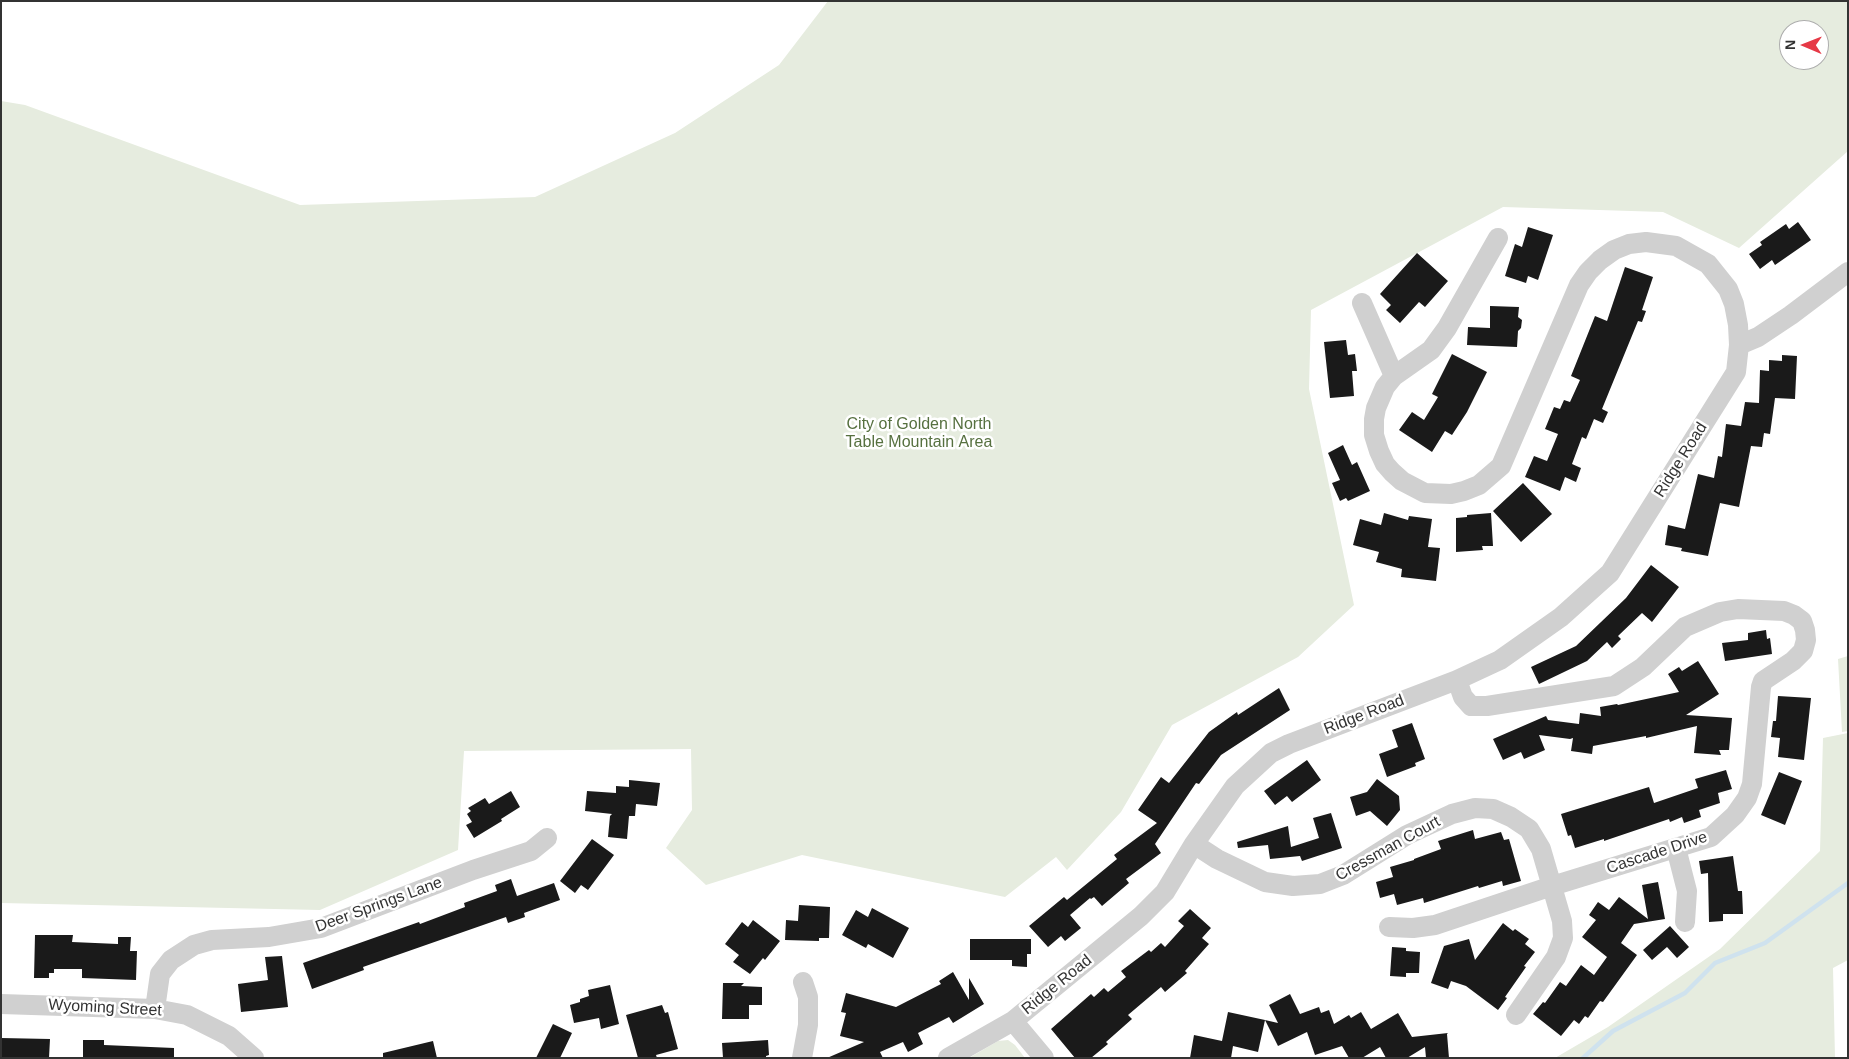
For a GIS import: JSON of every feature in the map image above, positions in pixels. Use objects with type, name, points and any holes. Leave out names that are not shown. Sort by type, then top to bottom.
[{"type":"street","name":"Ridge Road","points":[[948,1058],[1013,1021],[1142,916],[1165,892],[1194,844],[1235,786],[1271,753],[1289,744],[1457,680],[1500,660],[1561,617],[1610,573],[1736,372],[1739,345],[1734,304],[1728,289],[1708,264],[1676,246],[1657,242],[1629,244],[1614,250],[1588,272],[1579,285],[1501,466],[1479,485],[1451,494],[1425,493],[1402,481],[1385,464],[1374,435],[1374,419],[1379,397],[1394,376],[1431,350],[1448,328],[1498,238]]},
{"type":"street","points":[[1739,345],[1758,337],[1791,315],[1848,272]]},
{"type":"street","points":[[1362,303],[1394,376]]},
{"type":"street","name":"Cascade Drive","points":[[1389,927],[1413,928],[1435,925],[1552,886],[1711,837],[1736,815],[1747,798],[1752,784],[1760,687],[1763,680],[1793,661],[1803,650],[1806,640],[1805,630],[1802,621],[1784,611],[1738,609],[1720,612],[1685,627],[1643,668],[1614,686],[1487,706],[1471,706],[1463,697],[1457,680]]},
{"type":"street","name":"Cressman Court","points":[[1194,844],[1265,882],[1293,886],[1320,884],[1343,875],[1407,835],[1452,814],[1475,808],[1493,809],[1512,818],[1529,829],[1541,848],[1562,921],[1563,938],[1556,957],[1516,1015]]},
{"type":"street","name":"Deer Springs Lane","points":[[155,1009],[160,974],[171,960],[194,945],[212,940],[269,937],[320,928],[473,870],[531,851],[547,838]]},
{"type":"street","points":[[1676,848],[1687,891],[1685,922]]},
{"type":"street","points":[[802,1058],[808,1025],[808,997],[803,982]]},
{"type":"street","name":"Wyoming Street","points":[[1,1004],[155,1009],[187,1015],[229,1036],[254,1058]]},
{"type":"street","points":[[1013,1021],[1044,1058]]},
{"type":"green space","name":"City of Golden North Table Mountain Area","points":[[828,1],[1848,1],[1848,151],[1739,248],[1663,212],[1503,207],[1311,310],[1309,389],[1354,605],[1298,657],[1172,725],[1121,812],[1067,870],[1056,857],[1005,897],[802,855],[706,885],[666,848],[692,810],[691,749],[464,751],[458,850],[320,910],[1,903],[1,101],[25,105],[300,205],[535,197],[675,133],[779,65]]},
{"type":"green space","points":[[1848,656],[1848,731],[1842,732],[1838,659]]},
{"type":"green space","points":[[1848,733],[1848,960],[1833,968],[1835,1058],[1555,1058],[1608,1027],[1720,949],[1820,851],[1823,738]]},
{"type":"green space","points":[[1008,1040],[1015,1045],[1025,1058],[969,1058],[998,1041]]},
{"type":"building","points":[[1798,222],[1811,240],[1775,265],[1772,260],[1760,269],[1749,254],[1762,245],[1760,242],[1786,224],[1789,229]]},
{"type":"building","points":[[1528,227],[1553,235],[1538,280],[1528,276],[1526,283],[1505,276],[1515,244],[1522,247]]},
{"type":"building","points":[[1417,253],[1448,281],[1425,307],[1419,302],[1400,323],[1386,310],[1391,305],[1380,294]]},
{"type":"building","points":[[1625,267],[1653,277],[1642,310],[1646,311],[1642,322],[1638,321],[1602,409],[1608,412],[1603,423],[1594,419],[1586,439],[1582,437],[1572,464],[1581,468],[1576,482],[1565,477],[1560,491],[1525,477],[1534,456],[1547,461],[1558,434],[1545,429],[1554,407],[1560,409],[1564,400],[1570,402],[1580,380],[1571,376],[1595,316],[1607,321]]},
{"type":"building","points":[[1490,306],[1519,307],[1518,317],[1522,320],[1521,328],[1518,331],[1517,347],[1467,345],[1468,327],[1490,328]]},
{"type":"building","points":[[1346,340],[1348,355],[1355,354],[1357,371],[1352,371],[1354,396],[1330,398],[1324,342]]},
{"type":"building","points":[[1452,354],[1487,372],[1467,412],[1452,435],[1445,431],[1432,452],[1399,430],[1412,412],[1424,420],[1438,397],[1432,394]]},
{"type":"building","points":[[1782,355],[1797,356],[1795,399],[1775,398],[1770,434],[1764,433],[1762,447],[1751,446],[1739,507],[1720,503],[1708,556],[1681,551],[1682,548],[1665,545],[1668,525],[1685,529],[1698,474],[1714,478],[1718,456],[1722,457],[1726,424],[1741,426],[1745,402],[1759,403],[1760,370],[1769,371],[1769,360],[1782,361]]},
{"type":"building","points":[[1343,445],[1352,465],[1357,462],[1370,491],[1348,501],[1346,498],[1340,501],[1332,483],[1340,480],[1328,453]]},
{"type":"building","points":[[1523,483],[1552,514],[1521,542],[1493,511]]},
{"type":"building","points":[[1384,513],[1408,520],[1409,516],[1432,519],[1428,547],[1440,548],[1436,581],[1401,577],[1402,569],[1376,562],[1379,552],[1353,545],[1360,519],[1381,525]]},
{"type":"building","points":[[1491,513],[1493,546],[1482,546],[1483,550],[1456,552],[1456,518]]},
{"type":"building","points":[[1651,565],[1679,587],[1652,622],[1642,613],[1618,636],[1621,639],[1612,648],[1607,642],[1587,661],[1539,684],[1531,667],[1576,646],[1626,598]]},
{"type":"building","points":[[1766,630],[1767,639],[1770,638],[1772,654],[1725,661],[1722,643],[1748,640],[1748,633]]},
{"type":"building","points":[[1698,661],[1719,694],[1686,715],[1732,718],[1729,750],[1719,750],[1721,755],[1694,753],[1697,726],[1646,738],[1646,736],[1593,746],[1592,754],[1571,751],[1573,738],[1539,735],[1545,750],[1524,759],[1521,752],[1503,760],[1493,739],[1546,716],[1548,720],[1579,724],[1580,713],[1601,716],[1600,707],[1679,692],[1668,674],[1679,667],[1682,671]]},
{"type":"building","points":[[1279,688],[1290,710],[1221,755],[1199,784],[1196,783],[1155,844],[1161,853],[1126,879],[1129,883],[1102,906],[1094,897],[1090,898],[1070,915],[1081,928],[1065,941],[1061,936],[1048,947],[1029,926],[1064,897],[1067,900],[1117,859],[1114,855],[1157,823],[1138,810],[1161,777],[1169,783],[1209,732],[1237,712],[1238,715]]},
{"type":"building","points":[[1778,696],[1811,698],[1804,760],[1778,757],[1780,738],[1771,737],[1773,721],[1776,721]]},
{"type":"building","points":[[1412,723],[1425,759],[1415,763],[1416,766],[1387,777],[1379,754],[1398,747],[1392,730]]},
{"type":"building","points":[[1307,760],[1321,780],[1292,802],[1287,796],[1275,805],[1264,791]]},
{"type":"building","points":[[1726,770],[1732,789],[1718,793],[1720,803],[1699,810],[1701,817],[1684,823],[1682,817],[1670,822],[1669,819],[1604,841],[1604,839],[1575,848],[1571,835],[1568,836],[1561,814],[1649,787],[1654,803],[1698,788],[1695,779]]},
{"type":"building","points":[[1779,772],[1802,781],[1785,825],[1761,815]]},
{"type":"building","points":[[1377,779],[1399,796],[1400,810],[1387,826],[1370,811],[1356,816],[1350,797],[1367,792]]},
{"type":"building","points":[[629,780],[660,783],[657,806],[636,804],[635,816],[629,816],[627,839],[608,837],[610,816],[612,814],[585,811],[587,791],[616,793],[616,786],[629,787]]},
{"type":"building","points":[[511,791],[520,807],[501,819],[502,821],[474,838],[466,825],[472,822],[467,814],[471,811],[468,808],[485,798],[489,804]]},
{"type":"building","points":[[1331,813],[1342,848],[1302,861],[1300,856],[1270,859],[1268,845],[1238,848],[1237,842],[1288,826],[1291,847],[1319,838],[1313,818]]},
{"type":"building","points":[[1473,830],[1475,839],[1501,832],[1504,840],[1509,839],[1521,881],[1503,886],[1502,881],[1479,888],[1478,886],[1424,903],[1423,898],[1397,905],[1394,894],[1380,898],[1376,882],[1393,877],[1390,867],[1441,849],[1438,841]]},
{"type":"building","points":[[592,839],[614,855],[588,890],[581,885],[575,893],[560,881]]},
{"type":"building","points":[[1733,856],[1738,891],[1742,891],[1743,914],[1723,914],[1723,921],[1709,922],[1708,873],[1701,874],[1699,861]]},
{"type":"building","points":[[511,879],[517,896],[554,883],[560,900],[524,913],[525,917],[508,923],[506,917],[363,967],[364,970],[312,989],[303,963],[465,907],[464,903],[497,891],[495,885]]},
{"type":"building","points":[[1658,882],[1665,919],[1634,924],[1621,943],[1637,955],[1603,1002],[1600,1001],[1588,1018],[1585,1016],[1579,1024],[1574,1020],[1561,1036],[1533,1014],[1543,1002],[1545,1003],[1560,982],[1566,986],[1581,965],[1594,975],[1607,957],[1582,937],[1596,920],[1589,915],[1598,902],[1609,910],[1619,897],[1648,919],[1642,885]]},
{"type":"building","points":[[799,905],[830,907],[829,938],[819,938],[819,941],[785,940],[786,920],[798,921]]},
{"type":"building","points":[[872,908],[909,928],[893,958],[868,944],[866,948],[842,935],[856,910],[868,917]]},
{"type":"building","points":[[1190,909],[1211,928],[1202,938],[1209,944],[1185,971],[1187,973],[1165,992],[1161,987],[1128,1015],[1132,1019],[1106,1042],[1108,1044],[1091,1058],[1075,1058],[1051,1029],[1091,994],[1094,997],[1104,988],[1108,992],[1126,977],[1121,971],[1149,950],[1151,952],[1161,943],[1165,947],[1184,926],[1178,921]]},
{"type":"building","points":[[753,920],[780,941],[765,960],[763,958],[750,974],[733,962],[739,955],[725,944],[742,922],[748,927]]},
{"type":"building","points":[[1503,923],[1513,931],[1515,929],[1529,939],[1525,944],[1535,952],[1524,966],[1526,967],[1498,1010],[1466,986],[1451,981],[1448,989],[1431,983],[1444,946],[1469,939],[1475,960]]},
{"type":"building","points":[[1670,926],[1689,947],[1677,958],[1667,947],[1652,960],[1643,950]]},
{"type":"building","points":[[35,935],[73,935],[72,942],[118,944],[118,937],[131,937],[130,951],[137,951],[136,980],[82,978],[82,969],[54,969],[54,973],[49,973],[49,978],[34,978]]},
{"type":"building","points":[[970,939],[1031,939],[1031,954],[1027,954],[1027,967],[1012,966],[1012,960],[970,960]]},
{"type":"building","points":[[1392,947],[1420,952],[1419,973],[1406,973],[1406,977],[1390,976]]},
{"type":"building","points":[[282,956],[288,1007],[241,1012],[238,984],[268,980],[265,957]]},
{"type":"building","points":[[953,972],[969,1000],[969,978],[984,1004],[953,1023],[949,1017],[918,1033],[923,1044],[908,1052],[903,1042],[880,1052],[883,1058],[827,1058],[864,1042],[840,1036],[846,1013],[841,1012],[846,993],[896,1007],[941,984],[939,981]]},
{"type":"building","points":[[723,983],[744,983],[741,986],[762,987],[762,1005],[749,1005],[749,1019],[722,1019]]},
{"type":"building","points":[[610,985],[619,1024],[601,1029],[599,1018],[574,1023],[570,1005],[580,1002],[580,999],[589,996],[588,990]]},
{"type":"building","points":[[1290,994],[1300,1014],[1319,1007],[1321,1013],[1329,1010],[1334,1024],[1349,1015],[1351,1018],[1361,1012],[1371,1029],[1398,1013],[1412,1037],[1448,1033],[1449,1058],[1426,1058],[1425,1047],[1407,1058],[1386,1058],[1380,1047],[1362,1058],[1349,1058],[1342,1046],[1315,1055],[1307,1032],[1278,1046],[1265,1020],[1278,1023],[1269,1005]]},
{"type":"building","points":[[662,1005],[665,1013],[668,1012],[678,1049],[656,1055],[657,1058],[638,1058],[626,1015]]},
{"type":"building","points":[[1228,1012],[1265,1020],[1258,1052],[1233,1046],[1231,1058],[1190,1058],[1194,1035],[1222,1041]]},
{"type":"building","points":[[553,1024],[572,1033],[560,1058],[536,1058]]},
{"type":"building","points":[[1,1038],[50,1039],[49,1058],[1,1058]]},
{"type":"building","points":[[83,1040],[104,1040],[104,1045],[174,1048],[174,1058],[83,1058]]},
{"type":"building","points":[[768,1040],[769,1055],[766,1058],[723,1058],[722,1043]]},
{"type":"building","points":[[433,1041],[437,1058],[383,1058],[383,1053]]},
{"type":"waterway","points":[[1583,1058],[1613,1031],[1685,993],[1715,963],[1765,943],[1848,883]]}]
